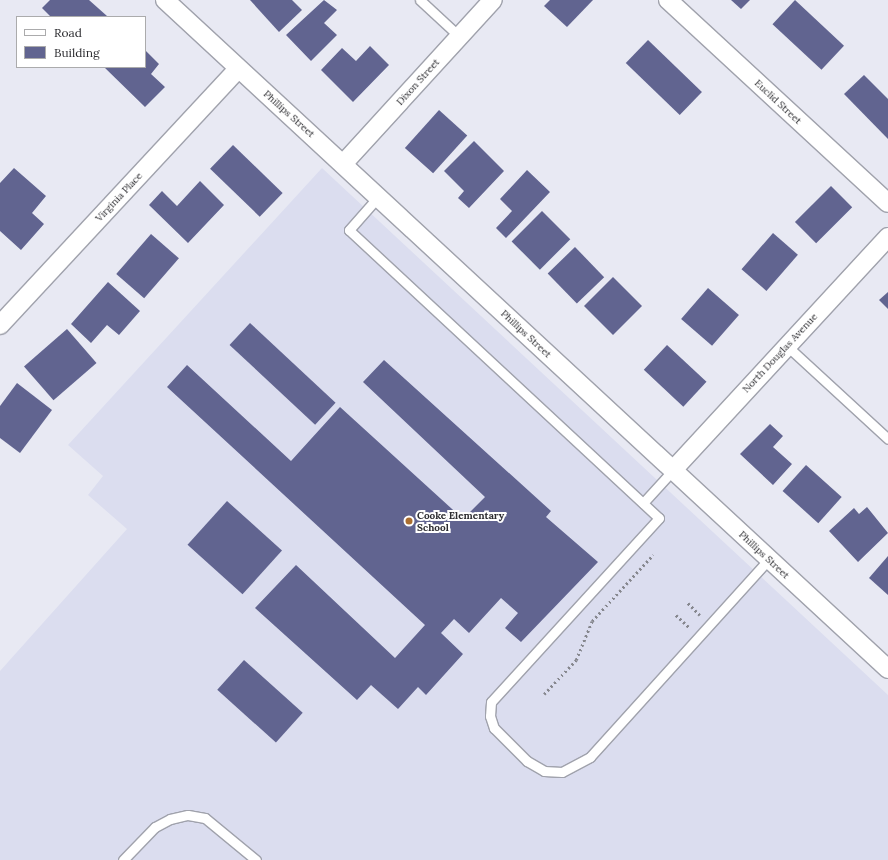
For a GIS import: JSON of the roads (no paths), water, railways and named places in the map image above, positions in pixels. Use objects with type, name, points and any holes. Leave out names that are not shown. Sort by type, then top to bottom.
[{"type":"street","name":"Phillips Street","points":[[165,0],[888,669]]},
{"type":"street","name":"Dixon Street","points":[[343,164],[493,0]]},
{"type":"street","name":"Euclid Street","points":[[668,0],[888,203]]},
{"type":"street","name":"Virginia Place","points":[[0,325],[6,306],[238,69]]},
{"type":"street","name":"North Douglas Avenue","points":[[673,470],[888,237]]},
{"type":"lane","points":[[420,0],[460,37]]},
{"type":"lane","points":[[378,197],[349,230],[659,518],[491,702],[490,716],[494,728],[527,761],[544,771],[562,772],[590,757],[769,559]]},
{"type":"lane","points":[[787,346],[888,439]]},
{"type":"lane","points":[[643,503],[673,470]]},
{"type":"lane","points":[[123,860],[155,827],[170,819],[188,815],[205,818],[256,860]]},
{"type":"place","name":"Cooke Elementary School","points":[[409,521]]}]
